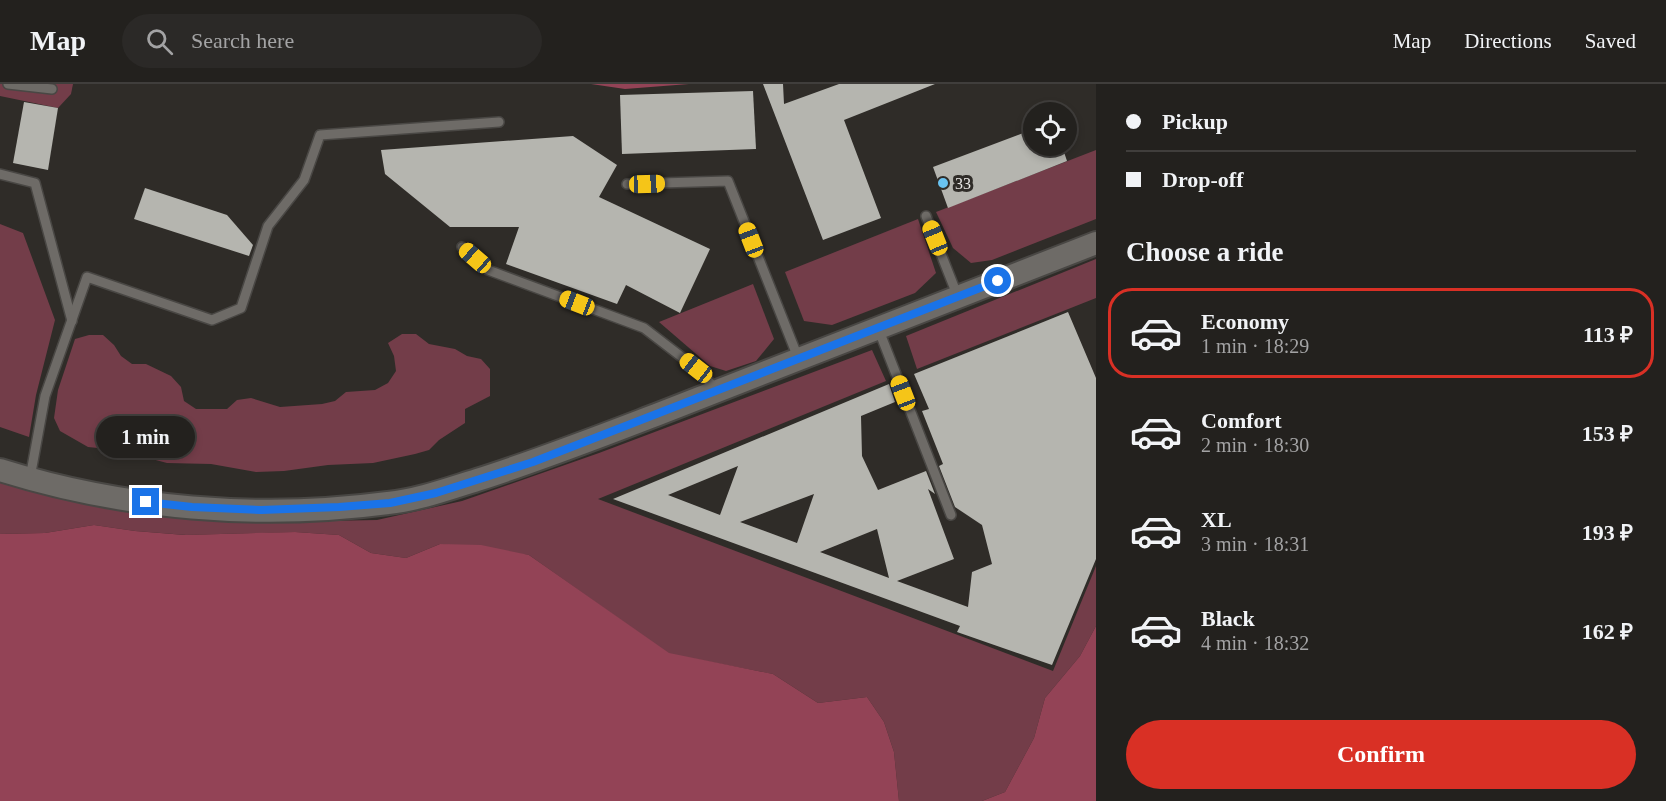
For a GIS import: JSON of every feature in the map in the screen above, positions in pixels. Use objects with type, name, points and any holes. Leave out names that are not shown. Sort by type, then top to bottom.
[{"type":"street","points":[[0,470],[123,500],[192,507],[261,510],[390,503],[436,493],[533,462],[1096,243]]},
{"type":"lane","points":[[8,84],[52,89]]},
{"type":"lane","points":[[30,478],[45,396],[87,277],[212,320],[242,308],[268,226],[304,180],[320,135],[499,122]]},
{"type":"lane","points":[[0,174],[35,183],[72,321]]},
{"type":"lane","points":[[627,184],[728,181],[799,360]]},
{"type":"lane","points":[[926,216],[958,297]]},
{"type":"lane","points":[[462,247],[488,270],[644,328],[696,368],[718,391]]},
{"type":"lane","points":[[878,328],[951,515]]},
{"type":"shaded area","points":[[0,84],[73,84],[71,94],[58,108],[0,96]]},
{"type":"shaded area","points":[[591,84],[689,84],[625,89]]},
{"type":"shaded area","points":[[1096,150],[1096,219],[992,260],[971,263],[953,248],[936,212]]},
{"type":"shaded area","points":[[918,219],[936,273],[915,293],[832,325],[804,321],[785,272]]},
{"type":"shaded area","points":[[0,224],[23,233],[55,320],[36,395],[29,437],[0,427]]},
{"type":"shaded area","points":[[1096,259],[1096,298],[917,369],[906,336]]},
{"type":"shaded area","points":[[753,284],[774,339],[756,361],[726,371],[710,366],[659,322]]},
{"type":"shaded area","points":[[402,334],[416,334],[429,344],[455,349],[467,356],[481,359],[490,369],[490,396],[465,409],[465,423],[439,440],[429,450],[415,454],[373,463],[256,472],[211,464],[167,463],[118,450],[88,447],[60,431],[54,418],[58,390],[75,339],[89,335],[103,335],[114,345],[121,356],[132,364],[146,364],[171,376],[181,387],[184,401],[196,409],[227,409],[237,400],[251,398],[280,407],[322,404],[335,401],[346,392],[375,390],[388,383],[396,371],[394,356],[388,343]]},
{"type":"shaded area","points":[[872,350],[886,381],[598,499],[1053,671],[1096,566],[1096,626],[1080,656],[1045,698],[1034,738],[1005,792],[982,801],[899,801],[894,752],[884,722],[867,697],[818,703],[773,674],[669,654],[529,555],[440,544],[406,558],[371,553],[339,535],[295,532],[186,535],[94,525],[45,533],[0,534],[0,481],[177,516],[270,522],[377,520],[462,501],[599,453]]},
{"type":"shaded area","points":[[94,525],[185,535],[295,532],[339,535],[371,553],[406,558],[440,544],[481,545],[529,555],[669,653],[773,674],[818,703],[867,697],[884,722],[894,752],[899,801],[0,801],[0,534],[45,533]]},
{"type":"shaded area","points":[[1096,626],[1096,801],[982,801],[1005,792],[1034,738],[1045,698],[1080,656]]},
{"type":"building","points":[[763,84],[783,84],[784,104],[839,84],[935,84],[844,120],[881,218],[823,240]]},
{"type":"building","points":[[753,91],[756,149],[622,154],[620,95]]},
{"type":"building","points":[[24,102],[58,108],[48,170],[13,163]]},
{"type":"building","points":[[1023,133],[1023,156],[1065,156],[1067,161],[948,208],[933,167]]},
{"type":"building","points":[[573,136],[617,165],[599,197],[710,249],[680,313],[626,285],[617,304],[506,264],[519,227],[450,227],[385,174],[381,150]]},
{"type":"building","points":[[145,188],[227,215],[253,245],[249,256],[134,219]]},
{"type":"building","points":[[1068,312],[1096,378],[1096,559],[1052,665],[957,632],[960,626],[613,499],[889,384],[895,402],[861,416],[862,456],[878,490],[926,471],[935,494],[928,489],[954,559],[897,581],[968,607],[972,572],[992,564],[982,525],[955,507],[939,466],[943,464],[922,411],[929,409],[914,374]],"holes":[[[738,466],[720,515],[668,495]],[[814,494],[797,543],[740,522]],[[877,529],[889,578],[820,552]]]},
{"type":"place","name":"33","points":[[943,183]]},
{"type":"route","points":[[146,502],[261,510],[390,503],[436,493],[533,462],[998,281]]}]
